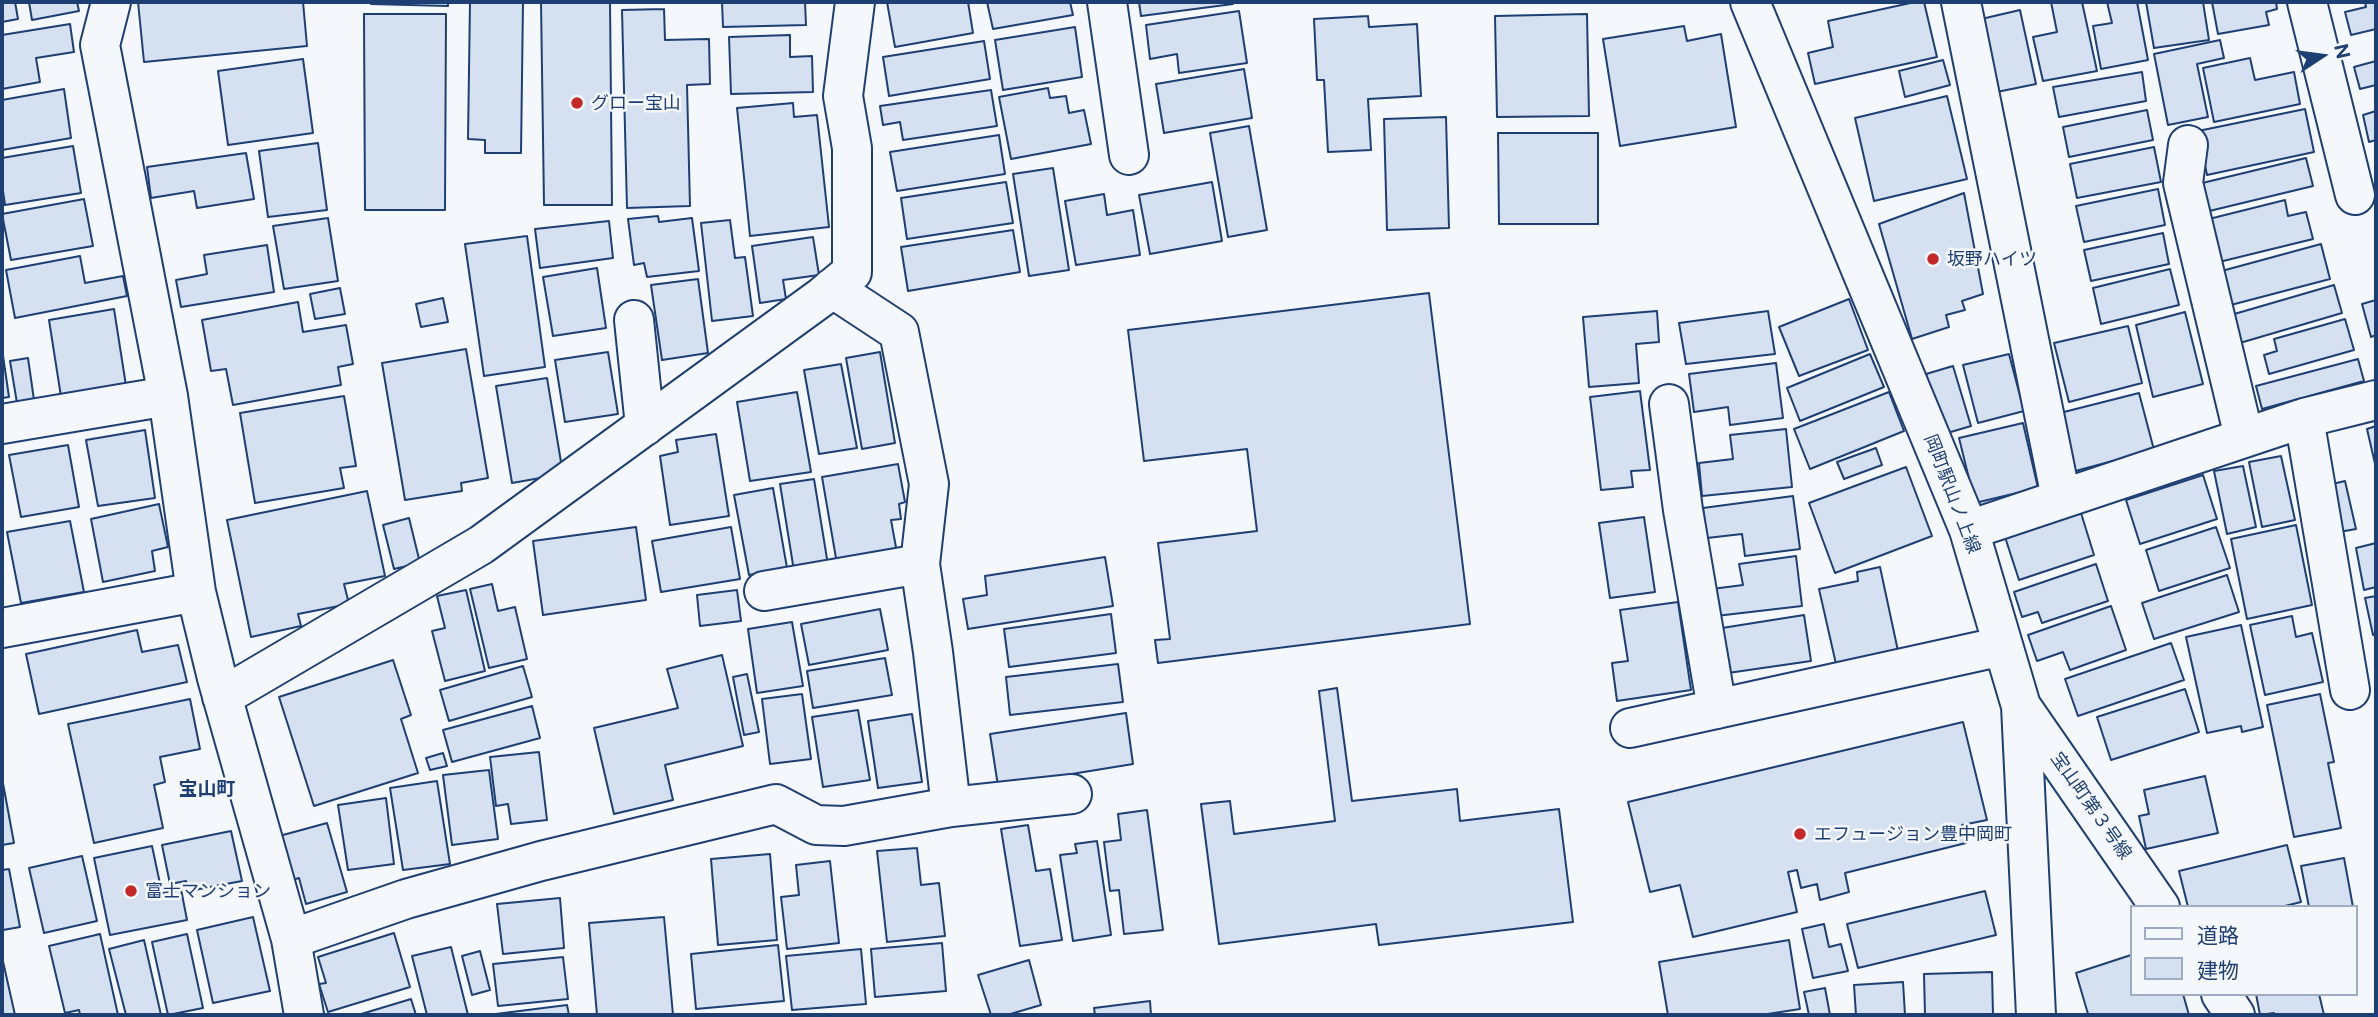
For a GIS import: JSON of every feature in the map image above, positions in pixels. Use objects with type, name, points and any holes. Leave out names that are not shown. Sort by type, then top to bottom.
[{"type":"street","points":[[111,2],[100,45],[168,396],[196,592],[222,697],[291,939],[300,1015]]},
{"type":"street","points":[[222,697],[481,545],[852,272],[852,148],[843,96],[855,2]]},
{"type":"street","points":[[1107,2],[1129,155]]},
{"type":"street","name":"岡町駅山ノ上線","points":[[1750,2],[1969,530],[2021,706],[2036,1015]]},
{"type":"street","points":[[1961,2],[2061,498]]},
{"type":"street","points":[[2307,2],[2355,195]]},
{"type":"street","points":[[2188,145],[2183,183],[2244,437]]},
{"type":"street","points":[[832,288],[899,332],[929,484],[919,564],[933,652],[951,807]]},
{"type":"street","points":[[634,320],[645,426]]},
{"type":"street","points":[[2,424],[168,396]]},
{"type":"street","points":[[1969,530],[2244,437],[2304,418],[2376,401]]},
{"type":"street","points":[[1669,404],[1683,510],[1717,709]]},
{"type":"street","points":[[2304,418],[2350,690]]},
{"type":"street","points":[[764,591],[919,564]]},
{"type":"street","points":[[2,628],[196,592]]},
{"type":"street","points":[[1630,728],[2003,646]]},
{"type":"street","name":"宝山町第３号線","points":[[2021,706],[2159,905]]},
{"type":"street","points":[[291,939],[406,899],[529,864],[776,804],[816,825],[844,826],[951,807],[1072,794]]},
{"type":"street","points":[[2222,996],[2235,1015]]},
{"type":"building","points":[[2,2],[15,2],[18,19],[2,22]]},
{"type":"building","points":[[29,2],[77,2],[79,11],[32,20]]},
{"type":"building","points":[[138,2],[303,2],[307,46],[144,62]]},
{"type":"building","points":[[448,2],[448,6],[371,4]]},
{"type":"building","points":[[470,2],[523,2],[521,153],[485,153],[485,140],[468,139]]},
{"type":"building","name":"グロー宝山","points":[[541,2],[610,2],[612,205],[544,205]]},
{"type":"building","points":[[722,2],[805,2],[806,25],[723,27]]},
{"type":"building","points":[[887,2],[968,2],[973,33],[895,47]]},
{"type":"building","points":[[987,2],[1070,2],[1073,15],[993,29]]},
{"type":"building","points":[[1139,2],[1233,2],[1233,4],[1141,16]]},
{"type":"building","points":[[1924,2],[1937,57],[1815,84],[1808,53],[1833,47],[1828,21]]},
{"type":"building","points":[[2051,2],[2082,2],[2097,71],[2043,81],[2033,37],[2057,32]]},
{"type":"building","points":[[2107,2],[2137,2],[2148,60],[2101,69],[2093,26],[2112,23]]},
{"type":"building","points":[[2146,2],[2203,2],[2209,40],[2154,48]]},
{"type":"building","points":[[2212,2],[2276,2],[2277,9],[2266,12],[2269,25],[2218,34]]},
{"type":"building","points":[[2365,2],[2376,2],[2376,29],[2351,35],[2345,12],[2366,7]]},
{"type":"building","points":[[664,9],[665,40],[709,39],[710,84],[687,85],[690,206],[627,208],[622,10]]},
{"type":"building","points":[[2020,10],[2036,84],[1992,93],[1977,20]]},
{"type":"building","points":[[1239,11],[1247,63],[1179,73],[1177,54],[1150,59],[1146,25]]},
{"type":"building","points":[[364,14],[446,14],[445,210],[365,210]]},
{"type":"building","points":[[1587,14],[1589,116],[1497,117],[1495,16]]},
{"type":"building","points":[[1368,16],[1369,27],[1417,24],[1421,96],[1368,99],[1371,150],[1328,152],[1324,80],[1317,80],[1314,19]]},
{"type":"building","points":[[70,24],[74,52],[36,58],[40,82],[2,89],[2,35]]},
{"type":"building","points":[[1684,26],[1687,41],[1721,34],[1736,127],[1620,146],[1603,39]]},
{"type":"building","points":[[1075,27],[1082,77],[1003,90],[995,40]]},
{"type":"building","points":[[790,35],[790,57],[812,56],[813,92],[731,94],[729,37]]},
{"type":"building","points":[[2220,40],[2224,58],[2197,64],[2208,117],[2168,125],[2154,54]]},
{"type":"building","points":[[984,41],[990,79],[889,96],[883,57]]},
{"type":"building","points":[[2250,58],[2255,80],[2294,72],[2300,104],[2214,122],[2203,68]]},
{"type":"building","points":[[303,59],[313,133],[228,145],[218,71]]},
{"type":"building","points":[[1943,60],[1950,85],[1905,97],[1899,71]]},
{"type":"building","points":[[2376,61],[2376,85],[2360,89],[2354,67]]},
{"type":"building","points":[[1244,69],[1252,118],[1164,133],[1156,84]]},
{"type":"building","points":[[2142,72],[2146,101],[2059,117],[2053,87]]},
{"type":"building","points":[[1048,88],[1050,98],[1066,96],[1069,113],[1084,110],[1091,144],[1011,159],[999,97]]},
{"type":"building","points":[[64,89],[71,138],[2,150],[2,100]]},
{"type":"building","points":[[991,90],[997,126],[903,140],[900,122],[883,125],[880,106]]},
{"type":"building","points":[[1947,96],[1967,179],[1874,201],[1855,118]]},
{"type":"building","points":[[793,103],[794,117],[817,115],[829,227],[750,236],[737,108]]},
{"type":"building","points":[[2305,109],[2314,152],[2207,175],[2198,131]]},
{"type":"building","points":[[2147,110],[2153,140],[2069,157],[2063,127]]},
{"type":"building","points":[[2376,111],[2376,140],[2369,142],[2363,115]]},
{"type":"building","points":[[1446,117],[1449,228],[1387,230],[1384,119]]},
{"type":"building","points":[[1249,126],[1267,230],[1228,237],[1210,133]]},
{"type":"building","points":[[1498,133],[1598,133],[1598,224],[1499,224]]},
{"type":"building","points":[[999,135],[1005,174],[897,191],[890,152]]},
{"type":"building","points":[[318,143],[327,210],[268,217],[259,151]]},
{"type":"building","points":[[73,146],[81,193],[5,205],[2,158]]},
{"type":"building","points":[[2154,147],[2161,182],[2077,198],[2070,164]]},
{"type":"building","points":[[246,153],[254,199],[197,208],[194,191],[151,198],[147,167]]},
{"type":"building","points":[[2306,158],[2313,186],[2201,213],[2194,185]]},
{"type":"building","points":[[1053,168],[1069,270],[1029,276],[1013,174]]},
{"type":"building","points":[[1006,182],[1013,223],[907,239],[901,198]]},
{"type":"building","points":[[1212,182],[1222,241],[1150,254],[1139,195]]},
{"type":"building","points":[[2158,189],[2165,225],[2084,242],[2076,206]]},
{"type":"building","name":"坂野ハイツ","points":[[1964,193],[1983,294],[1962,301],[1965,310],[1946,315],[1949,327],[1912,339],[1879,224]]},
{"type":"building","points":[[1104,194],[1107,215],[1133,210],[1140,255],[1076,265],[1065,201]]},
{"type":"building","points":[[84,199],[93,246],[11,260],[2,214]]},
{"type":"building","points":[[2285,200],[2288,216],[2306,212],[2313,239],[2215,263],[2205,220]]},
{"type":"building","points":[[658,216],[659,222],[692,218],[699,271],[647,277],[644,263],[634,265],[628,219]]},
{"type":"building","points":[[328,218],[338,281],[284,289],[273,226]]},
{"type":"building","points":[[730,220],[735,258],[745,257],[753,316],[712,321],[701,223]]},
{"type":"building","points":[[609,221],[613,258],[540,268],[535,229]]},
{"type":"building","points":[[1013,230],[1020,272],[908,291],[901,247]]},
{"type":"building","points":[[2163,233],[2169,264],[2091,281],[2084,250]]},
{"type":"building","points":[[527,236],[545,367],[484,376],[465,244]]},
{"type":"building","points":[[813,237],[819,275],[783,280],[786,299],[760,303],[752,246]]},
{"type":"building","points":[[2321,244],[2330,279],[2227,306],[2218,272]]},
{"type":"building","points":[[267,245],[274,292],[181,307],[176,280],[207,274],[204,255]]},
{"type":"building","points":[[80,256],[85,283],[123,276],[127,296],[15,318],[6,270]]},
{"type":"building","points":[[597,268],[606,328],[553,336],[543,277]]},
{"type":"building","points":[[2170,269],[2179,305],[2101,324],[2093,288]]},
{"type":"building","points":[[698,279],[708,353],[662,360],[651,285]]},
{"type":"building","points":[[2334,285],[2342,313],[2233,345],[2224,317]]},
{"type":"building","points":[[340,288],[345,314],[315,319],[310,294]]},
{"type":"building","points":[[1429,293],[1470,624],[1158,663],[1155,640],[1170,639],[1158,543],[1257,531],[1247,449],[1144,461],[1128,330]]},
{"type":"building","points":[[443,298],[448,322],[421,327],[416,304]]},
{"type":"building","points":[[1849,299],[1868,350],[1799,376],[1779,327]]},
{"type":"building","points":[[2376,300],[2376,335],[2371,337],[2362,304]]},
{"type":"building","points":[[298,302],[303,332],[346,325],[353,364],[338,367],[341,385],[233,405],[226,369],[211,371],[202,320]]},
{"type":"building","points":[[114,309],[127,392],[62,403],[49,320]]},
{"type":"building","points":[[1657,311],[1659,342],[1636,344],[1639,383],[1589,387],[1583,317]]},
{"type":"building","points":[[1768,311],[1775,354],[1686,364],[1679,323]]},
{"type":"building","points":[[2185,312],[2203,384],[2153,397],[2136,325]]},
{"type":"building","points":[[2345,319],[2354,350],[2269,374],[2264,355],[2277,351],[2274,339]]},
{"type":"building","points":[[2128,326],[2142,383],[2069,402],[2054,343]]},
{"type":"building","points":[[2,349],[9,397],[2,398]]},
{"type":"building","points":[[466,349],[488,478],[461,483],[462,491],[405,500],[382,363]]},
{"type":"building","points":[[608,352],[618,414],[565,422],[555,360]]},
{"type":"building","points":[[880,352],[895,443],[862,449],[846,358]]},
{"type":"building","points":[[1870,354],[1884,387],[1800,421],[1787,388]]},
{"type":"building","points":[[2009,354],[2024,411],[1978,423],[1963,365]]},
{"type":"building","points":[[28,358],[34,400],[17,403],[10,361]]},
{"type":"building","points":[[2358,359],[2364,381],[2262,409],[2256,386]]},
{"type":"building","points":[[1776,363],[1783,418],[1730,425],[1728,407],[1694,412],[1689,374]]},
{"type":"building","points":[[841,364],[857,448],[819,454],[804,370]]},
{"type":"building","points":[[1953,366],[1971,426],[1944,434],[1926,374]]},
{"type":"building","points":[[547,378],[563,474],[512,483],[496,386]]},
{"type":"building","points":[[1640,391],[1650,470],[1631,471],[1633,487],[1601,490],[1590,397]]},
{"type":"building","points":[[797,392],[811,472],[750,481],[737,402]]},
{"type":"building","points":[[1889,392],[1904,431],[1810,469],[1794,429]]},
{"type":"building","points":[[2139,393],[2154,450],[2068,473],[2052,415]]},
{"type":"building","points":[[344,396],[356,466],[340,468],[344,488],[255,503],[240,413]]},
{"type":"building","points":[[2023,423],[2038,488],[1975,503],[1959,438]]},
{"type":"building","points":[[2376,426],[2376,468],[2367,429]]},
{"type":"building","points":[[1786,429],[1792,487],[1702,496],[1699,463],[1733,459],[1730,435]]},
{"type":"building","points":[[145,430],[155,498],[98,506],[86,440]]},
{"type":"building","points":[[716,434],[729,516],[670,525],[660,456],[678,452],[676,440]]},
{"type":"building","points":[[68,445],[79,507],[21,517],[9,455]]},
{"type":"building","points":[[1876,448],[1882,465],[1844,479],[1837,462]]},
{"type":"building","points":[[2281,456],[2295,520],[2262,527],[2249,462]]},
{"type":"building","points":[[898,464],[905,502],[899,504],[901,519],[891,520],[897,553],[837,564],[822,477]]},
{"type":"building","points":[[2243,466],[2256,527],[2227,534],[2214,471]]},
{"type":"building","points":[[1906,467],[1932,536],[1835,573],[1809,503]]},
{"type":"building","points":[[2203,475],[2217,519],[2140,544],[2126,500]]},
{"type":"building","points":[[814,479],[828,565],[794,571],[780,484]]},
{"type":"building","points":[[2345,481],[2356,529],[2339,532],[2328,485]]},
{"type":"building","points":[[773,488],[787,568],[749,575],[734,495]]},
{"type":"building","points":[[367,491],[385,576],[344,584],[349,604],[298,614],[301,626],[251,637],[227,520]]},
{"type":"building","points":[[1793,496],[1800,549],[1745,556],[1742,534],[1707,538],[1703,508]]},
{"type":"building","points":[[159,504],[168,547],[152,551],[155,571],[103,582],[91,519]]},
{"type":"building","points":[[2081,513],[2094,555],[2019,580],[2005,537]]},
{"type":"building","points":[[1644,517],[1655,592],[1610,598],[1599,523]]},
{"type":"building","points":[[409,518],[420,563],[394,569],[383,525]]},
{"type":"building","points":[[70,521],[84,592],[21,603],[7,532]]},
{"type":"building","points":[[2296,525],[2312,605],[2247,619],[2231,539]]},
{"type":"building","points":[[636,527],[646,600],[543,615],[533,541]]},
{"type":"building","points":[[731,527],[740,579],[661,592],[652,541]]},
{"type":"building","points":[[2216,527],[2230,568],[2159,591],[2146,550]]},
{"type":"building","points":[[2376,543],[2376,587],[2364,590],[2356,548]]},
{"type":"building","points":[[1796,556],[1802,606],[1716,616],[1712,589],[1743,585],[1739,564]]},
{"type":"building","points":[[1105,557],[1113,606],[968,629],[963,599],[987,595],[985,576]]},
{"type":"building","points":[[2096,564],[2108,601],[2042,623],[2038,612],[2022,617],[2014,592]]},
{"type":"building","points":[[1880,567],[1898,651],[1836,664],[1819,589],[1858,581],[1857,572]]},
{"type":"building","points":[[2227,575],[2239,612],[2154,639],[2142,603]]},
{"type":"building","points":[[492,584],[498,611],[515,607],[527,659],[489,668],[470,589]]},
{"type":"building","points":[[466,590],[485,671],[445,681],[432,631],[445,628],[437,596]]},
{"type":"building","points":[[737,590],[741,621],[700,626],[697,595]]},
{"type":"building","points":[[2376,596],[2376,634],[2373,635],[2365,598]]},
{"type":"building","points":[[1678,602],[1691,690],[1617,701],[1612,663],[1628,661],[1620,610]]},
{"type":"building","points":[[2111,606],[2126,650],[2070,670],[2063,652],[2037,661],[2028,635]]},
{"type":"building","points":[[880,609],[888,650],[809,665],[801,624]]},
{"type":"building","points":[[1111,614],[1116,653],[1009,667],[1004,629]]},
{"type":"building","points":[[1804,615],[1811,661],[1728,673],[1722,628]]},
{"type":"building","points":[[2292,616],[2296,637],[2312,633],[2323,682],[2265,695],[2250,625]]},
{"type":"building","points":[[792,622],[803,686],[757,693],[748,629]]},
{"type":"building","points":[[2241,625],[2263,727],[2242,732],[2241,726],[2207,733],[2186,637]]},
{"type":"building","points":[[137,630],[142,652],[178,645],[187,682],[39,714],[26,654]]},
{"type":"building","points":[[2171,643],[2184,680],[2078,716],[2065,679]]},
{"type":"building","points":[[722,655],[743,746],[665,765],[673,800],[614,814],[594,728],[678,708],[667,669]]},
{"type":"building","points":[[885,658],[892,695],[813,708],[807,671]]},
{"type":"building","points":[[393,660],[411,715],[401,719],[418,773],[314,806],[279,697]]},
{"type":"building","points":[[1118,664],[1123,702],[1010,715],[1006,677]]},
{"type":"building","points":[[523,666],[532,697],[449,721],[440,690]]},
{"type":"building","points":[[747,674],[759,732],[744,735],[733,677]]},
{"type":"building","points":[[1337,688],[1352,801],[1457,789],[1460,821],[1559,809],[1573,922],[1379,945],[1376,924],[1219,944],[1201,804],[1230,801],[1234,834],[1335,821],[1319,691]]},
{"type":"building","points":[[2185,689],[2199,732],[2111,760],[2097,717]]},
{"type":"building","points":[[802,694],[811,759],[770,764],[762,699]]},
{"type":"building","points":[[2320,694],[2334,762],[2328,763],[2341,828],[2294,837],[2267,705]]},
{"type":"building","points":[[190,699],[200,749],[160,757],[165,782],[154,785],[163,828],[94,843],[68,724]]},
{"type":"building","points":[[532,706],[540,738],[452,762],[443,730]]},
{"type":"building","points":[[858,710],[870,780],[823,787],[812,717]]},
{"type":"building","points":[[1126,713],[1133,764],[998,786],[990,734]]},
{"type":"building","points":[[912,714],[922,782],[878,788],[868,721]]},
{"type":"building","name":"エフュージョン豊中岡町","points":[[1963,722],[1987,820],[1962,825],[1966,843],[1845,873],[1849,892],[1820,900],[1817,884],[1801,888],[1797,870],[1788,872],[1797,912],[1693,937],[1680,885],[1650,892],[1628,802]]},
{"type":"building","points":[[539,752],[547,820],[511,824],[508,804],[496,806],[490,757]]},
{"type":"building","points":[[443,753],[447,766],[430,770],[426,758]]},
{"type":"building","points":[[489,770],[498,839],[452,845],[443,775]]},
{"type":"building","points":[[2205,776],[2218,833],[2146,849],[2139,816],[2149,814],[2144,790]]},
{"type":"building","points":[[2,778],[14,843],[2,845]]},
{"type":"building","points":[[437,781],[450,864],[403,870],[390,788]]},
{"type":"building","points":[[386,798],[394,864],[348,870],[338,805]]},
{"type":"building","points":[[1147,810],[1163,930],[1124,934],[1119,890],[1110,891],[1104,842],[1121,840],[1118,814]]},
{"type":"building","points":[[327,823],[347,892],[306,904],[299,878],[285,882],[272,838]]},
{"type":"building","points":[[1028,825],[1036,871],[1050,869],[1062,940],[1020,946],[1001,829]]},
{"type":"building","points":[[231,831],[242,881],[189,891],[186,881],[170,884],[162,845]]},
{"type":"building","points":[[1097,841],[1111,935],[1073,941],[1060,855],[1077,853],[1075,844]]},
{"type":"building","points":[[2287,845],[2301,902],[2289,905],[2188,905],[2179,871]]},
{"type":"building","name":"富士マンション","points":[[152,846],[162,893],[181,889],[187,920],[110,935],[94,858]]},
{"type":"building","points":[[917,848],[921,885],[939,883],[945,936],[887,942],[877,851]]},
{"type":"building","points":[[770,854],[777,940],[718,945],[711,859]]},
{"type":"building","points":[[82,856],[97,921],[44,933],[29,868]]},
{"type":"building","points":[[2344,858],[2353,905],[2309,905],[2301,866]]},
{"type":"building","points":[[830,861],[839,943],[787,949],[781,897],[799,895],[796,865]]},
{"type":"building","points":[[9,869],[20,927],[3,930],[2,870]]},
{"type":"building","points":[[1985,891],[1996,935],[1858,968],[1847,924]]},
{"type":"building","points":[[560,898],[564,948],[503,954],[497,904]]},
{"type":"building","points":[[253,917],[270,991],[213,1003],[197,930]]},
{"type":"building","points":[[664,917],[673,1015],[597,1015],[589,923]]},
{"type":"building","points":[[1824,924],[1829,947],[1841,944],[1848,971],[1813,978],[1802,929]]},
{"type":"building","points":[[394,933],[410,987],[328,1012],[319,984],[326,983],[318,957]]},
{"type":"building","points":[[100,934],[118,1015],[80,1015],[79,1010],[65,1013],[49,946]]},
{"type":"building","points":[[187,934],[203,1008],[168,1015],[152,942]]},
{"type":"building","points":[[144,940],[161,1015],[126,1015],[109,949]]},
{"type":"building","points":[[1789,940],[1800,1009],[1761,1015],[1668,1015],[1659,962]]},
{"type":"building","points":[[942,943],[946,991],[875,997],[871,949]]},
{"type":"building","points":[[778,945],[784,1001],[696,1009],[691,954]]},
{"type":"building","points":[[451,947],[468,1015],[427,1015],[412,956]]},
{"type":"building","points":[[861,949],[866,1004],[792,1010],[786,956]]},
{"type":"building","points":[[480,951],[490,990],[472,995],[462,956]]},
{"type":"building","points":[[2130,955],[2130,996],[2184,996],[2189,1015],[2085,1015],[2088,1014],[2076,973]]},
{"type":"building","points":[[2,957],[15,1015],[2,1015]]},
{"type":"building","points":[[563,957],[568,999],[498,1006],[493,964]]},
{"type":"building","points":[[1029,960],[1041,1005],[1007,1015],[991,1015],[978,975]]},
{"type":"building","points":[[1992,972],[1993,1015],[1925,1015],[1924,974]]},
{"type":"building","points":[[1903,982],[1905,1015],[1856,1015],[1854,985]]},
{"type":"building","points":[[1825,988],[1830,1015],[1809,1015],[1804,992]]},
{"type":"building","points":[[2256,996],[2319,996],[2324,1015],[2274,1013],[2260,1015]]},
{"type":"building","points":[[411,999],[416,1015],[358,1015]]},
{"type":"building","points":[[1150,1001],[1151,1015],[1095,1015],[1094,1008]]},
{"type":"building","points":[[567,1005],[569,1015],[488,1015]]},
{"type":"place","name":"グロー宝山","points":[[577,103]]},
{"type":"place","name":"坂野ハイツ","points":[[1933,259]]},
{"type":"place","name":"エフュージョン豊中岡町","points":[[1800,834]]},
{"type":"place","name":"富士マンション","points":[[131,891]]},
{"type":"district","name":"宝山町","points":[[207,789]]}]
